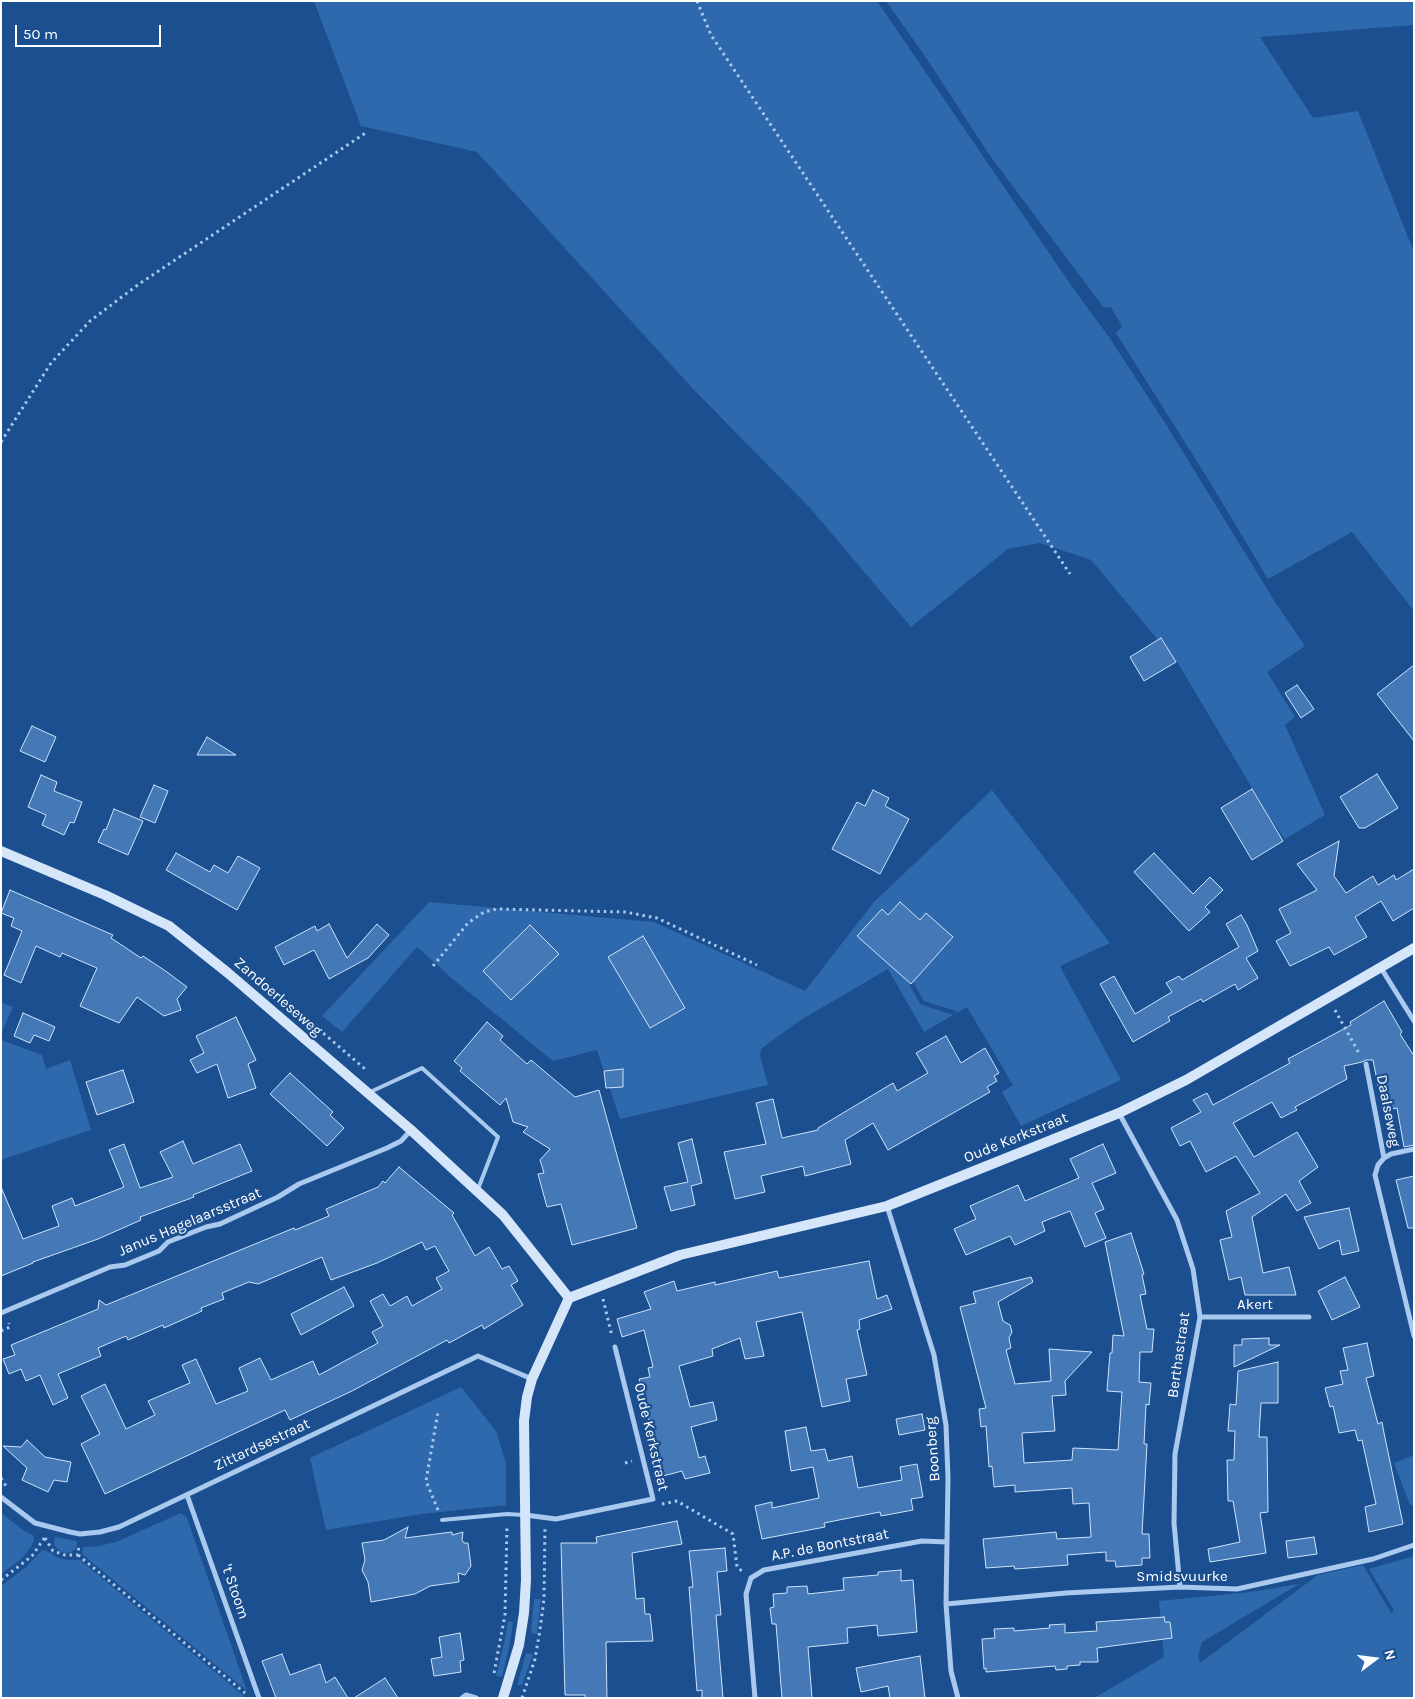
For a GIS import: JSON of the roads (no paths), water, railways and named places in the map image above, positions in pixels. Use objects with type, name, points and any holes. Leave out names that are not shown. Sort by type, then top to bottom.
[{"type":"street","name":"Zandoerleseweg","points":[[1,851],[104,895],[169,926],[228,973],[410,1130],[503,1215],[569,1298]]},
{"type":"street","name":"Oude Kerkstraat","points":[[569,1298],[680,1254],[887,1206],[1119,1113],[1186,1080],[1414,948]]},
{"type":"street","points":[[1381,968],[1414,1021]]},
{"type":"street","name":"Daalseweg","points":[[1366,1064],[1384,1158],[1378,1165],[1375,1175],[1414,1336]]},
{"type":"street","name":"Berthastraat","points":[[1119,1113],[1177,1220],[1193,1269],[1200,1317],[1175,1454],[1174,1523],[1180,1587]]},
{"type":"street","name":"Janus Hagelaarsstraat","points":[[1,1313],[110,1267],[124,1265],[159,1251],[168,1242],[206,1226],[220,1224],[278,1197],[299,1184],[387,1148],[400,1141],[410,1130]]},
{"type":"street","points":[[1384,1158],[1391,1154],[1414,1149]]},
{"type":"street","name":"Boonberg","points":[[887,1206],[934,1355],[946,1425],[948,1478],[946,1604],[951,1671],[958,1698]]},
{"type":"street","points":[[503,1698],[518,1645],[524,1613],[526,1580],[524,1421],[527,1397],[532,1379],[569,1298]]},
{"type":"street","name":"Akert","points":[[1200,1317],[1309,1317]]},
{"type":"street","name":"Oude Kerkstraat","points":[[525,1515],[556,1519],[653,1500],[615,1346]]},
{"type":"street","name":"Zittardsestraat","points":[[1,1498],[35,1523],[80,1534],[100,1532],[119,1527],[478,1356],[532,1379]]},
{"type":"street","name":"'t Stoom","points":[[187,1495],[257,1695]]},
{"type":"street","name":"A.P. de Bontstraat","points":[[755,1698],[746,1594],[751,1578],[764,1570],[894,1546],[922,1541],[947,1542]]},
{"type":"street","name":"Smidsvuurke","points":[[946,1604],[1066,1593],[1180,1587],[1237,1589],[1373,1559],[1414,1545]]},
{"type":"street","points":[[462,1698],[466,1695],[476,1698]]},
{"type":"lane","points":[[367,1093],[422,1068],[498,1137],[477,1191]]},
{"type":"lane","points":[[442,1520],[508,1514],[525,1515]]}]
